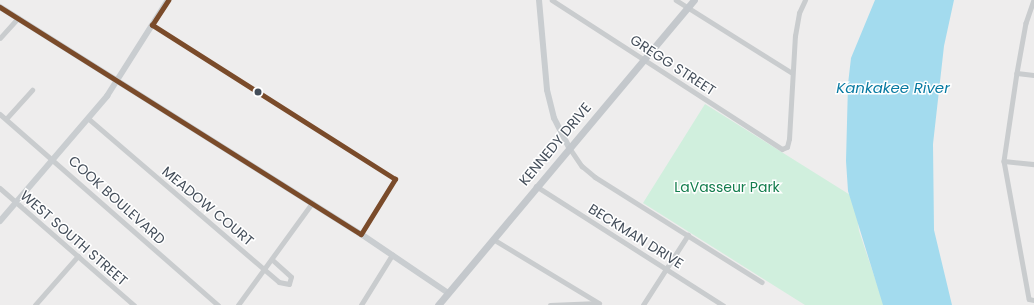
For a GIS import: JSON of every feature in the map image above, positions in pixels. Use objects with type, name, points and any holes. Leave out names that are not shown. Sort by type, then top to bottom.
[{"type":"main road","points":[[0,221],[89,119],[117,80],[168,0]]},
{"type":"main road","points":[[539,0],[547,90],[554,118],[569,147]]},
{"type":"main road","name":"KENNEDY DRIVE","points":[[438,305],[536,186],[694,0]]},
{"type":"main road","points":[[0,7],[312,203],[448,293]]},
{"type":"street","name":"GREGG STREET","points":[[552,0],[782,148],[787,147],[789,139],[791,72]]},
{"type":"street","points":[[562,6],[566,0]]},
{"type":"street","points":[[676,0],[791,72],[796,28],[804,1]]},
{"type":"street","points":[[1034,0],[1026,24],[1004,160],[1029,299],[1034,300]]},
{"type":"street","points":[[0,38],[18,18]]},
{"type":"street","points":[[1017,73],[1034,75]]},
{"type":"street","points":[[6,119],[32,90]]},
{"type":"street","name":"COOK BOULEVARD","points":[[0,114],[54,159],[218,305]]},
{"type":"street","name":"MEADOW COURT","points":[[89,119],[279,282],[289,284],[291,277],[272,260]]},
{"type":"street","points":[[569,147],[588,172],[762,282]]},
{"type":"street","points":[[1004,160],[1034,164]]},
{"type":"street","name":"BECKMAN DRIVE","points":[[536,186],[724,305]]},
{"type":"street","name":"WEST SOUTH STREET","points":[[0,188],[134,305]]},
{"type":"street","points":[[238,305],[312,203]]},
{"type":"street","points":[[643,305],[688,236]]},
{"type":"street","points":[[493,239],[600,304]]},
{"type":"street","points":[[361,305],[392,255]]},
{"type":"street","points":[[35,305],[78,256]]},
{"type":"street","points":[[550,305],[600,304]]},
{"type":"green space","name":"LaVasseur Park","points":[[705,104],[855,198],[859,231],[884,305],[805,305],[643,203]]},
{"type":"water","name":"Kankakee River","points":[[875,0],[954,0],[944,46],[933,144],[934,230],[952,305],[883,305],[848,191],[846,161],[848,84],[851,58]]},
{"type":"transit line","points":[[0,7],[361,234],[395,179],[152,25],[168,0]]}]
